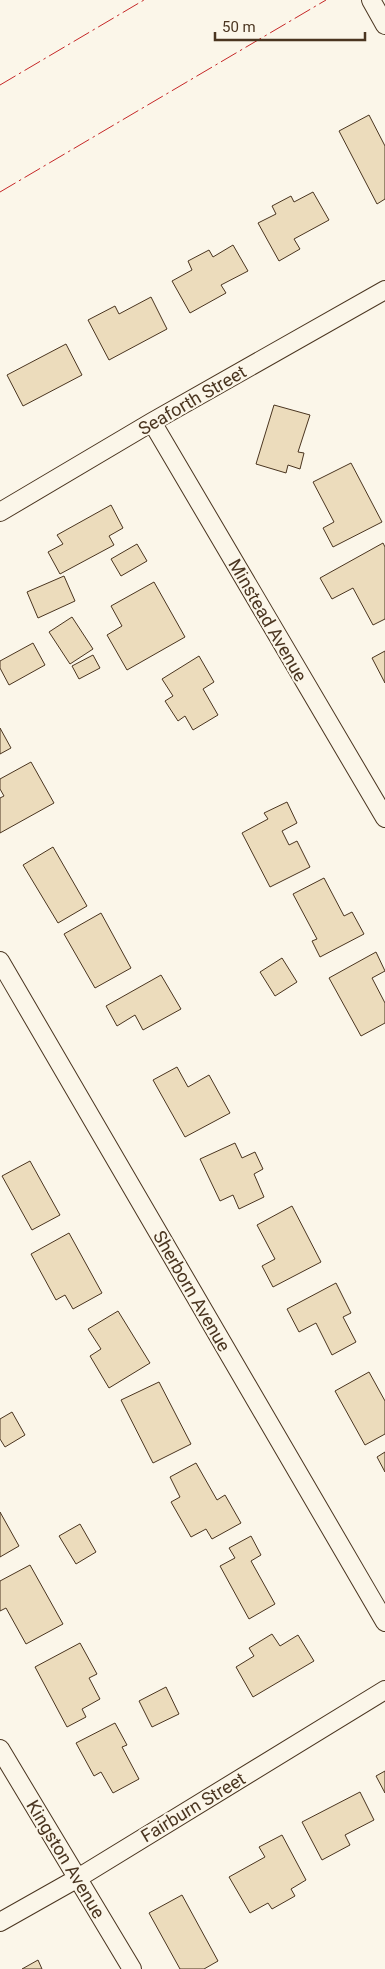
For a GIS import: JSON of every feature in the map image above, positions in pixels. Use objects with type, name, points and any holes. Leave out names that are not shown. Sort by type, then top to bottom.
[{"type":"street","points":[[371,0],[385,25]]},
{"type":"street","name":"Seaforth Street","points":[[0,512],[152,422],[385,290]]},
{"type":"street","name":"Minstead Avenue","points":[[152,422],[385,818]]},
{"type":"street","name":"Sherborn Avenue","points":[[0,961],[385,1622]]},
{"type":"street","name":"Fairburn Street","points":[[0,1922],[78,1878],[385,1690]]},
{"type":"street","name":"Kingston Avenue","points":[[0,1749],[132,1969]]},
{"type":"building","points":[[369,115],[385,146],[385,199],[377,204],[339,131]]},
{"type":"building","points":[[313,192],[329,220],[294,239],[300,249],[279,261],[258,223],[276,214],[272,206],[291,196],[294,202]]},
{"type":"building","points":[[233,245],[248,271],[221,285],[226,293],[190,313],[172,281],[192,270],[188,261],[209,250],[213,257]]},
{"type":"building","points":[[151,297],[167,329],[109,360],[88,320],[115,306],[119,314]]},
{"type":"building","points":[[66,344],[82,375],[23,406],[7,375]]},
{"type":"building","points":[[274,405],[310,415],[298,452],[304,453],[300,469],[288,465],[286,473],[256,464]]},
{"type":"building","points":[[351,463],[382,522],[333,547],[323,528],[334,522],[313,482]]},
{"type":"building","points":[[111,505],[123,528],[109,536],[114,545],[60,574],[48,552],[63,544],[57,535]]},
{"type":"building","points":[[383,543],[385,547],[385,619],[373,625],[353,588],[332,599],[320,578]]},
{"type":"building","points":[[137,544],[147,561],[121,576],[111,559]]},
{"type":"building","points":[[64,576],[75,601],[38,618],[27,592]]},
{"type":"building","points":[[154,582],[185,637],[127,670],[107,635],[122,626],[111,606]]},
{"type":"building","points":[[72,617],[93,649],[70,664],[49,632]]},
{"type":"building","points":[[33,643],[45,665],[9,685],[0,668],[0,661]]},
{"type":"building","points":[[385,651],[385,683],[372,658]]},
{"type":"building","points":[[93,655],[100,668],[79,679],[72,666]]},
{"type":"building","points":[[199,656],[214,682],[203,689],[218,715],[193,730],[185,716],[178,721],[165,701],[173,696],[162,679]]},
{"type":"building","points":[[0,728],[11,748],[0,754]]},
{"type":"building","points":[[31,762],[54,803],[0,833],[0,798],[4,796],[0,789],[0,779]]},
{"type":"building","points":[[287,802],[297,823],[282,831],[289,845],[297,841],[310,867],[270,887],[242,833],[268,819],[264,813]]},
{"type":"building","points":[[53,847],[87,906],[58,923],[23,865]]},
{"type":"building","points":[[324,878],[344,916],[352,912],[364,934],[320,957],[312,941],[317,939],[293,894]]},
{"type":"building","points":[[101,913],[131,968],[95,988],[64,934]]},
{"type":"building","points":[[376,952],[385,971],[372,978],[385,1003],[385,1023],[361,1036],[329,978]]},
{"type":"building","points":[[282,958],[297,982],[275,996],[260,972]]},
{"type":"building","points":[[161,975],[181,1009],[143,1030],[135,1015],[117,1026],[106,1006]]},
{"type":"building","points":[[177,1067],[188,1087],[209,1075],[230,1113],[185,1137],[153,1080]]},
{"type":"building","points":[[235,1143],[242,1158],[255,1152],[263,1169],[254,1174],[264,1197],[239,1209],[233,1195],[220,1201],[200,1159]]},
{"type":"building","points":[[30,1161],[60,1215],[32,1230],[2,1176]]},
{"type":"building","points":[[292,1206],[321,1262],[273,1287],[262,1266],[275,1259],[257,1225]]},
{"type":"building","points":[[69,1233],[102,1293],[73,1309],[65,1295],[56,1300],[31,1254]]},
{"type":"building","points":[[336,1283],[351,1313],[343,1317],[356,1342],[332,1355],[316,1323],[299,1332],[287,1309]]},
{"type":"building","points":[[118,1311],[150,1363],[109,1388],[90,1356],[101,1349],[88,1329]]},
{"type":"building","points":[[369,1372],[385,1401],[385,1434],[365,1445],[335,1391]]},
{"type":"building","points":[[159,1382],[191,1444],[153,1463],[121,1400]]},
{"type":"building","points":[[12,1412],[25,1435],[5,1447],[0,1439],[0,1419]]},
{"type":"building","points":[[385,1452],[385,1472],[377,1457]]},
{"type":"building","points":[[196,1463],[217,1500],[225,1495],[241,1523],[212,1539],[206,1529],[191,1537],[171,1502],[180,1497],[170,1477]]},
{"type":"building","points":[[0,1512],[19,1546],[0,1557]]},
{"type":"building","points":[[80,1524],[96,1552],[76,1564],[59,1536]]},
{"type":"building","points":[[251,1536],[261,1555],[251,1561],[275,1604],[249,1619],[220,1566],[235,1558],[229,1548]]},
{"type":"building","points":[[30,1565],[63,1624],[26,1644],[6,1608],[0,1611],[0,1581]]},
{"type":"building","points":[[272,1634],[280,1646],[298,1635],[314,1661],[253,1697],[236,1667],[254,1656],[249,1648]]},
{"type":"building","points":[[80,1643],[97,1674],[89,1678],[100,1699],[82,1709],[86,1717],[67,1727],[35,1667]]},
{"type":"building","points":[[166,1687],[179,1714],[152,1727],[139,1701]]},
{"type":"building","points":[[115,1723],[127,1745],[122,1747],[139,1779],[113,1793],[101,1772],[94,1776],[76,1743]]},
{"type":"building","points":[[385,1771],[385,1793],[376,1776]]},
{"type":"building","points":[[360,1792],[374,1820],[345,1835],[350,1845],[322,1860],[302,1822]]},
{"type":"building","points":[[282,1835],[306,1880],[291,1889],[295,1896],[272,1909],[268,1903],[250,1913],[229,1877],[265,1857],[259,1847]]},
{"type":"building","points":[[182,1895],[218,1961],[204,1969],[180,1969],[149,1913]]},
{"type":"building","points":[[38,1960],[42,1969],[22,1969]]},
{"type":"power","points":[[0,85],[144,0]]},
{"type":"power","points":[[0,192],[326,0]]}]
